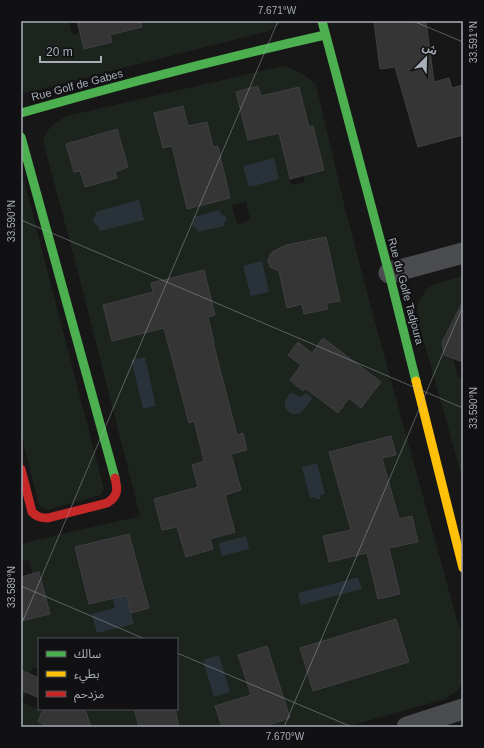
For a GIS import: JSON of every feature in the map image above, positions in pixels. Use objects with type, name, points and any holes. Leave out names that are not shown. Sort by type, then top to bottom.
[{"type":"street","name":"Rue du Golfe Tadjoura","points":[[322,21],[389,273],[463,568]]},
{"type":"street","name":"Rue Golf de Gabes","points":[[21,113],[206,62],[325,35]]},
{"type":"street","points":[[21,137],[117,487],[116,493],[113,500],[107,503],[48,518],[41,518],[32,512],[21,469]]},
{"type":"street","points":[[389,273],[463,253]]},
{"type":"street","points":[[407,727],[463,709]]},
{"type":"shaded area","points":[[21,21],[69,21],[72,35],[80,33],[84,49],[139,21],[283,21],[269,31],[21,94]]},
{"type":"shaded area","points":[[283,66],[301,73],[316,85],[346,212],[372,311],[463,642],[463,682],[458,690],[445,699],[346,727],[262,727],[290,718],[267,646],[238,655],[251,695],[215,706],[222,727],[179,727],[175,710],[178,710],[178,638],[38,638],[38,669],[33,667],[30,674],[21,676],[21,621],[32,574],[29,560],[21,561],[21,544],[140,516],[43,141],[47,132],[58,121],[67,116]],"holes":[[[258,86],[261,96],[299,87],[309,127],[313,126],[324,170],[303,175],[305,182],[291,185],[284,156],[292,129],[248,140],[236,92]],[[183,106],[188,126],[207,122],[213,147],[218,146],[229,192],[222,194],[223,200],[187,208],[172,146],[163,148],[154,113]],[[117,129],[128,167],[115,172],[116,178],[85,187],[80,171],[74,172],[66,144],[86,137],[88,143],[102,133]],[[246,202],[250,220],[237,224],[232,205]],[[220,211],[224,226],[198,232],[193,226],[193,222]],[[272,252],[340,300],[326,303],[328,309],[305,314],[302,304],[287,307],[279,270],[271,266],[269,263],[269,258]],[[204,270],[215,315],[208,317],[214,342],[201,345],[218,361],[231,412],[189,422],[164,328],[112,341],[103,305],[153,292]],[[323,338],[381,382],[361,407],[349,398],[338,413],[318,398],[310,382],[303,391],[290,380],[301,365],[298,343],[312,353]],[[144,357],[156,405],[143,409],[131,361]],[[291,392],[300,397],[302,396],[295,414],[286,399]],[[243,433],[247,450],[231,454],[241,490],[225,495],[235,532],[210,539],[213,549],[186,557],[181,538],[182,525],[162,530],[154,499],[198,487],[192,465],[204,461],[200,443]],[[391,436],[396,455],[382,458],[391,492],[344,505],[330,452]],[[412,516],[418,542],[389,548],[400,594],[378,599],[367,553],[329,562],[324,536]],[[129,534],[148,608],[131,613],[134,624],[116,608],[113,598],[89,604],[75,547]],[[358,577],[361,589],[301,605],[298,593]],[[396,619],[409,662],[313,690],[300,648]]]},
{"type":"shaded area","points":[[274,158],[279,179],[249,187],[243,166]]},
{"type":"shaded area","points":[[21,169],[104,489],[101,495],[47,510],[39,505],[21,433]]},
{"type":"shaded area","points":[[139,200],[144,220],[100,231],[98,226],[94,223],[93,219],[96,216],[95,212]]},
{"type":"shaded area","points":[[220,210],[221,214],[226,217],[224,223],[225,226],[198,232],[197,229],[193,227],[195,220],[194,217]]},
{"type":"shaded area","points":[[262,261],[269,292],[251,296],[243,266]]},
{"type":"shaded area","points":[[463,276],[463,316],[454,318],[449,328],[450,333],[445,335],[442,342],[444,355],[453,358],[458,378],[463,377],[462,477],[418,321],[417,304],[426,290],[434,284]]},
{"type":"shaded area","points":[[145,357],[156,406],[143,409],[131,360]]},
{"type":"shaded area","points":[[291,392],[300,397],[306,393],[313,398],[300,413],[292,414],[287,411],[285,403]]},
{"type":"shaded area","points":[[317,463],[325,494],[321,495],[319,499],[316,499],[315,497],[310,498],[302,467]]},
{"type":"shaded area","points":[[246,536],[249,549],[222,556],[219,543]]},
{"type":"shaded area","points":[[358,577],[362,589],[301,605],[298,593]]},
{"type":"shaded area","points":[[124,584],[134,624],[97,633],[92,614],[115,608],[110,587]]},
{"type":"shaded area","points":[[219,655],[230,692],[214,697],[203,660]]},
{"type":"shaded area","points":[[21,690],[26,692],[22,702],[42,711],[38,722],[50,727],[21,727]]},
{"type":"shaded area","points":[[85,710],[134,710],[139,727],[91,727]]},
{"type":"building","points":[[77,21],[141,21],[142,27],[110,35],[112,42],[84,49]]},
{"type":"building","points":[[374,21],[426,21],[434,82],[449,78],[452,88],[463,85],[463,135],[418,147],[395,67],[380,69]]},
{"type":"building","points":[[258,86],[261,96],[299,87],[309,127],[313,126],[324,170],[290,179],[279,133],[248,140],[236,92]]},
{"type":"building","points":[[183,106],[188,126],[207,122],[213,147],[218,146],[230,198],[187,209],[172,146],[163,148],[154,113]]},
{"type":"building","points":[[117,129],[128,167],[115,172],[117,178],[85,187],[80,171],[74,172],[66,144]]},
{"type":"building","points":[[326,237],[340,301],[326,303],[328,309],[304,314],[302,304],[287,308],[279,271],[270,267],[268,261],[270,255],[272,252],[286,245]]},
{"type":"building","points":[[204,270],[215,315],[208,317],[213,342],[237,435],[243,433],[247,450],[231,454],[241,490],[225,495],[235,532],[210,539],[213,549],[186,557],[177,527],[162,530],[154,499],[198,487],[192,465],[204,461],[194,421],[189,423],[164,328],[112,341],[103,305],[153,292],[151,283]]},
{"type":"building","points":[[463,301],[463,362],[444,355],[442,342]]},
{"type":"building","points":[[323,338],[381,382],[361,408],[349,398],[338,413],[305,388],[303,391],[290,380],[301,365],[288,355],[298,342],[312,353]]},
{"type":"building","points":[[391,436],[396,455],[382,458],[399,519],[412,516],[418,542],[389,548],[400,594],[378,599],[367,553],[329,562],[323,536],[351,530],[329,452]]},
{"type":"building","points":[[129,534],[149,608],[131,613],[127,595],[89,604],[75,547]]},
{"type":"building","points":[[39,572],[50,614],[21,621],[21,577]]},
{"type":"building","points":[[396,619],[409,662],[313,691],[300,648]]},
{"type":"building","points":[[267,646],[290,718],[262,727],[222,727],[215,706],[251,695],[238,655]]},
{"type":"building","points":[[21,670],[38,678],[38,698],[21,690]]},
{"type":"building","points":[[43,710],[85,710],[91,727],[51,727],[38,722]]},
{"type":"building","points":[[134,710],[175,710],[179,727],[139,727]]},
{"type":"traffic: fast","points":[[322,21],[416,381]]},
{"type":"traffic: fast","points":[[21,113],[173,72],[325,35]]},
{"type":"traffic: fast","points":[[21,137],[115,478]]},
{"type":"traffic: slow","points":[[416,381],[463,568]]},
{"type":"traffic: jam","points":[[21,469],[32,512],[43,518],[107,503],[113,498],[116,492],[117,486],[115,478]]}]
